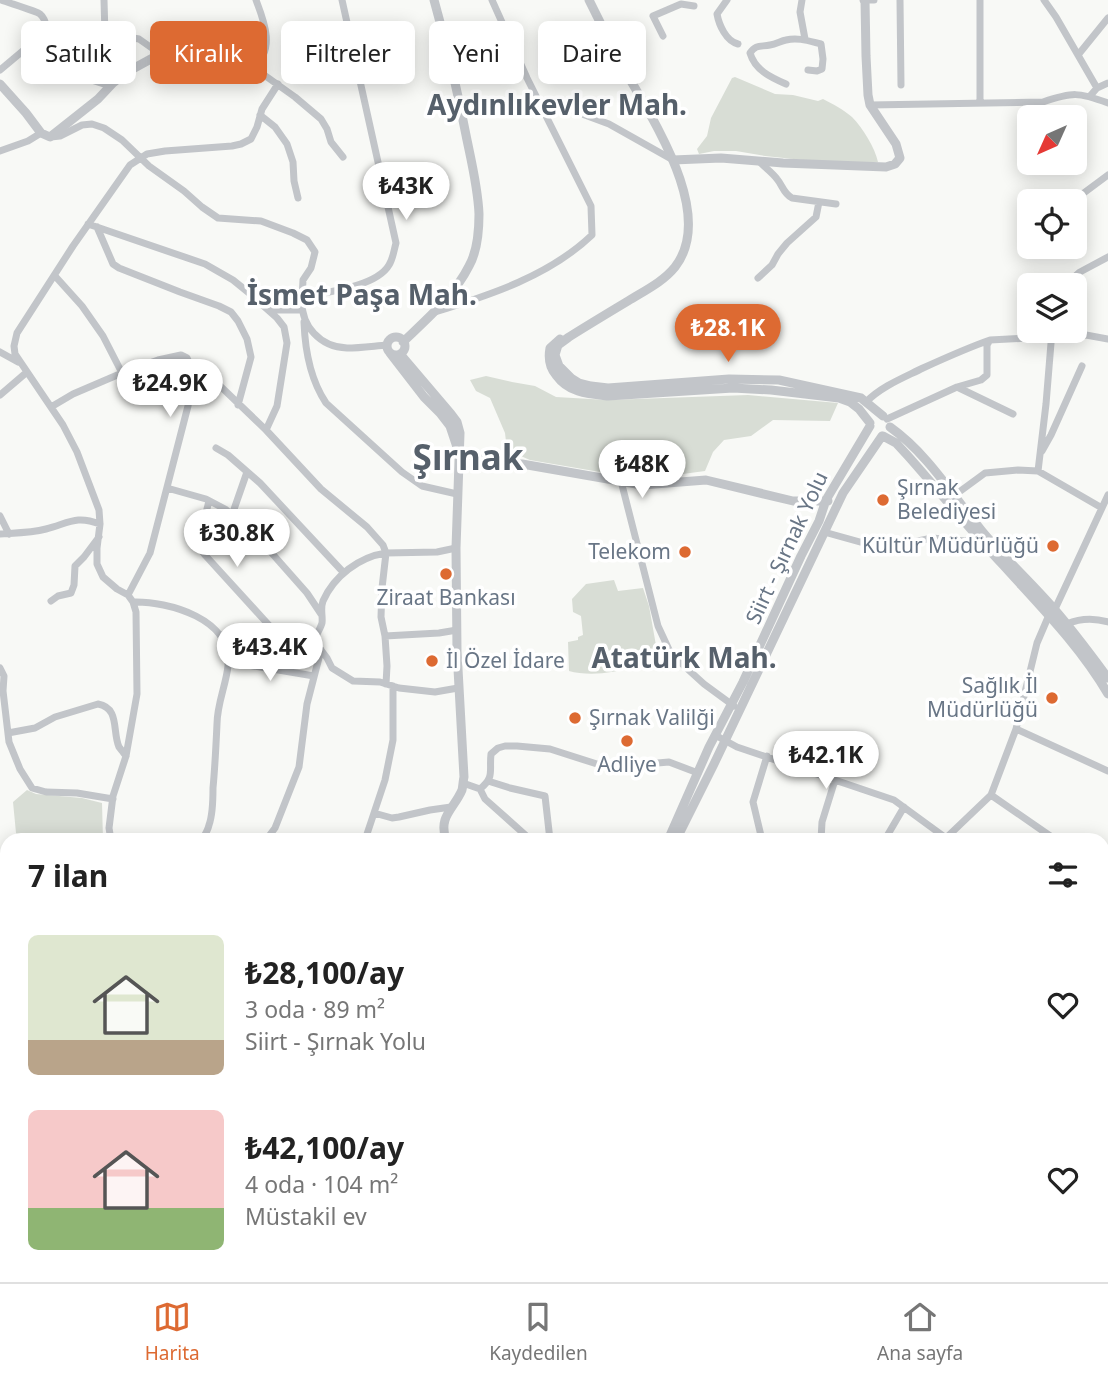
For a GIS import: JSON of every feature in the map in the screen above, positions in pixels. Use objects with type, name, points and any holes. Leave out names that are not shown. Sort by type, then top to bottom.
[{"type":"street","points":[[1,0],[37,12],[45,21]]},
{"type":"street","points":[[104,0],[105,21]]},
{"type":"street","points":[[257,0],[263,21]]},
{"type":"street","points":[[302,300],[307,296],[361,284],[375,278],[389,266],[396,243],[342,0]]},
{"type":"street","points":[[304,320],[320,340],[330,344],[344,348],[392,351],[404,347],[403,342],[434,313],[470,265],[478,236],[479,215],[475,182],[464,122],[435,0]]},
{"type":"street","points":[[434,313],[488,296],[549,267],[577,250],[592,235],[592,206],[527,78],[492,0]]},
{"type":"street","points":[[589,0],[668,146],[688,201],[689,225],[687,244],[675,266],[657,284],[558,345],[555,355],[559,366],[579,383],[608,388],[729,379],[779,380],[860,398],[905,437],[955,495],[983,533],[1052,612],[1108,694]]},
{"type":"street","points":[[727,0],[717,14],[718,19],[732,43],[738,44]]},
{"type":"street","points":[[802,0],[800,12],[804,40]]},
{"type":"street","points":[[574,111],[609,124],[673,160],[721,158],[891,167],[900,158],[896,144],[870,105],[867,87],[864,0],[874,0]]},
{"type":"street","points":[[900,0],[901,85]]},
{"type":"street","points":[[980,0],[980,103]]},
{"type":"street","points":[[1044,0],[1097,88]]},
{"type":"street","points":[[663,36],[653,16],[688,3]]},
{"type":"street","points":[[1078,55],[1108,18]]},
{"type":"street","points":[[786,84],[763,72],[751,57],[750,52],[755,46],[786,40],[821,44],[822,69],[808,70]]},
{"type":"street","points":[[0,70],[21,52]]},
{"type":"street","points":[[0,152],[46,135],[98,99],[127,72],[150,59]]},
{"type":"street","points":[[267,76],[321,119],[331,142],[343,157]]},
{"type":"street","points":[[1090,96],[1097,88],[1108,83]]},
{"type":"street","points":[[0,84],[46,135],[60,136],[82,125],[99,125],[112,132],[149,166],[218,218],[261,221],[307,240],[316,253],[303,280],[301,310],[310,369],[317,390],[326,402],[402,472],[422,486],[457,494]]},
{"type":"street","points":[[104,84],[110,86]]},
{"type":"street","points":[[206,833],[212,813],[217,718],[229,664],[225,644],[207,621],[191,613],[130,598],[103,577],[97,564],[99,510],[77,452],[15,354],[14,346],[17,334],[88,224],[130,165],[147,154],[241,144],[250,138],[257,127],[262,109],[278,84]]},
{"type":"street","points":[[870,105],[1014,104],[1042,102],[1069,94],[1090,96],[1108,103]]},
{"type":"street","points":[[260,115],[275,127],[287,144],[299,198]]},
{"type":"street","points":[[758,160],[780,182],[788,196],[836,204]]},
{"type":"street","points":[[1087,191],[1108,175]]},
{"type":"street","points":[[758,278],[772,265],[787,243],[816,217],[819,202]]},
{"type":"street","points":[[88,224],[205,264],[233,280],[269,310],[284,327],[287,343],[277,406],[266,430]]},
{"type":"street","points":[[97,227],[113,264],[119,268],[231,312],[247,339],[251,356],[238,405]]},
{"type":"street","points":[[1079,273],[1108,257]]},
{"type":"street","points":[[55,276],[82,306],[103,336],[122,373]]},
{"type":"street","points":[[269,310],[301,310]]},
{"type":"street","points":[[1087,335],[1108,339]]},
{"type":"street","points":[[569,337],[559,340],[550,348],[549,363],[563,384],[576,391],[608,396],[733,388],[839,398],[850,402],[859,409],[874,434],[896,443],[977,537],[1067,624],[1108,678]]},
{"type":"street","points":[[866,402],[893,382],[973,346],[990,340],[1017,337]]},
{"type":"street","points":[[403,342],[394,338],[389,340],[392,351],[424,397],[450,426],[459,452],[457,631],[464,778],[461,790],[444,820],[443,833]]},
{"type":"street","points":[[870,424],[874,418],[887,421],[957,387],[981,380],[987,374],[990,340]]},
{"type":"street","points":[[1038,471],[1051,343]]},
{"type":"street","points":[[0,352],[22,364]]},
{"type":"street","points":[[51,407],[74,394],[158,360],[181,355],[187,358],[190,365],[192,377],[188,406],[167,488],[150,553],[130,598],[136,612],[137,694],[126,756],[113,799],[110,833]]},
{"type":"street","points":[[1040,453],[1082,366]]},
{"type":"street","points":[[0,394],[27,372]]},
{"type":"street","points":[[192,377],[207,377],[216,382],[321,489],[367,527],[383,545],[386,553],[381,617],[385,636],[393,740],[385,780],[367,833]]},
{"type":"street","points":[[957,387],[1013,415]]},
{"type":"street","points":[[882,436],[888,432],[887,421]]},
{"type":"street","name":"Siirt - Şırnak Yolu","points":[[679,833],[725,741],[735,707],[819,522],[826,500],[870,424]]},
{"type":"street","name":"Siirt - Şırnak Yolu","points":[[671,833],[715,735],[735,707],[842,492],[882,436]]},
{"type":"street","points":[[216,448],[260,483],[344,573]]},
{"type":"street","points":[[459,452],[490,462],[522,464],[642,485],[706,480],[793,501],[826,500],[837,506]]},
{"type":"street","points":[[955,495],[985,473],[1038,471],[1102,508]]},
{"type":"street","points":[[232,515],[247,472]]},
{"type":"street","points":[[621,481],[658,626],[671,654],[735,707]]},
{"type":"street","points":[[167,488],[209,501],[232,515],[254,533],[322,614]]},
{"type":"street","points":[[953,833],[991,795],[1016,729],[1037,643],[1108,495]]},
{"type":"street","points":[[209,501],[198,544],[277,634]]},
{"type":"street","points":[[0,516],[4,534],[36,531],[86,519],[100,524]]},
{"type":"street","points":[[824,532],[860,542],[904,544],[932,538],[965,541],[977,537]]},
{"type":"street","points":[[51,601],[71,593],[75,566],[99,537]]},
{"type":"street","points":[[312,643],[322,624],[323,602],[332,586],[356,562],[367,556],[386,553],[437,552],[456,548]]},
{"type":"street","points":[[1067,624],[1076,620],[1092,619],[1108,622]]},
{"type":"street","points":[[385,636],[457,631]]},
{"type":"street","points":[[219,635],[269,633],[305,638],[321,650],[332,668],[354,681],[435,692],[458,688]]},
{"type":"street","points":[[271,833],[299,767],[307,704],[321,650]]},
{"type":"street","points":[[229,664],[314,676]]},
{"type":"street","points":[[0,668],[4,676],[2,691],[9,742],[20,769],[32,788],[113,799]]},
{"type":"street","points":[[8,733],[34,728],[77,710],[104,705],[111,713],[118,744],[126,756]]},
{"type":"street","points":[[1016,729],[1108,771]]},
{"type":"street","points":[[715,735],[725,741],[894,800],[939,833]]},
{"type":"street","points":[[480,789],[491,776],[491,754],[505,746],[550,749],[597,764],[668,762],[698,773]]},
{"type":"street","points":[[760,833],[753,802],[767,756]]},
{"type":"street","points":[[488,780],[545,796],[549,833]]},
{"type":"street","points":[[823,833],[822,822],[835,780]]},
{"type":"street","points":[[463,783],[480,789],[485,799],[523,833]]},
{"type":"street","points":[[991,795],[1046,833]]},
{"type":"street","points":[[374,813],[392,818],[451,807]]},
{"type":"street","points":[[889,833],[904,807]]},
{"type":"shaded area","points":[[735,77],[775,94],[818,101],[823,99],[838,107],[860,127],[878,162],[822,162],[736,151],[699,154],[697,149],[707,136],[711,118]]},
{"type":"shaded area","points":[[486,376],[535,386],[556,397],[608,400],[748,395],[838,403],[830,421],[773,420],[751,436],[724,440],[713,452],[705,471],[629,477],[530,460],[507,450],[505,433],[490,398],[476,391],[470,380]]},
{"type":"shaded area","points":[[614,580],[618,591],[643,588],[657,651],[617,671],[592,674],[569,671],[568,642],[578,640],[578,637],[583,635],[581,616],[573,612],[572,599],[586,584]]},
{"type":"shaded area","points":[[27,790],[36,794],[82,798],[102,803],[103,833],[16,833],[13,802]]},
{"type":"place","name":"Şırnak Belediyesi","points":[[883,500]]},
{"type":"place","name":"Kültür Müdürlüğü","points":[[1053,546]]},
{"type":"place","name":"Telekom","points":[[685,552]]},
{"type":"place","name":"Ziraat Bankası","points":[[446,574]]},
{"type":"place","name":"İl Özel İdare","points":[[432,661]]},
{"type":"place","name":"Sağlık İl Müdürlüğü","points":[[1052,698]]},
{"type":"place","name":"Şırnak Valilği","points":[[575,718]]},
{"type":"place","name":"Adliye","points":[[627,741]]},
{"type":"district","name":"Aydınlıkevler Mah.","points":[[557,105]]},
{"type":"district","name":"İsmet Paşa Mah.","points":[[362,295]]},
{"type":"district","name":"Şırnak","points":[[468,458]]},
{"type":"district","name":"Atatürk Mah.","points":[[684,658]]}]
